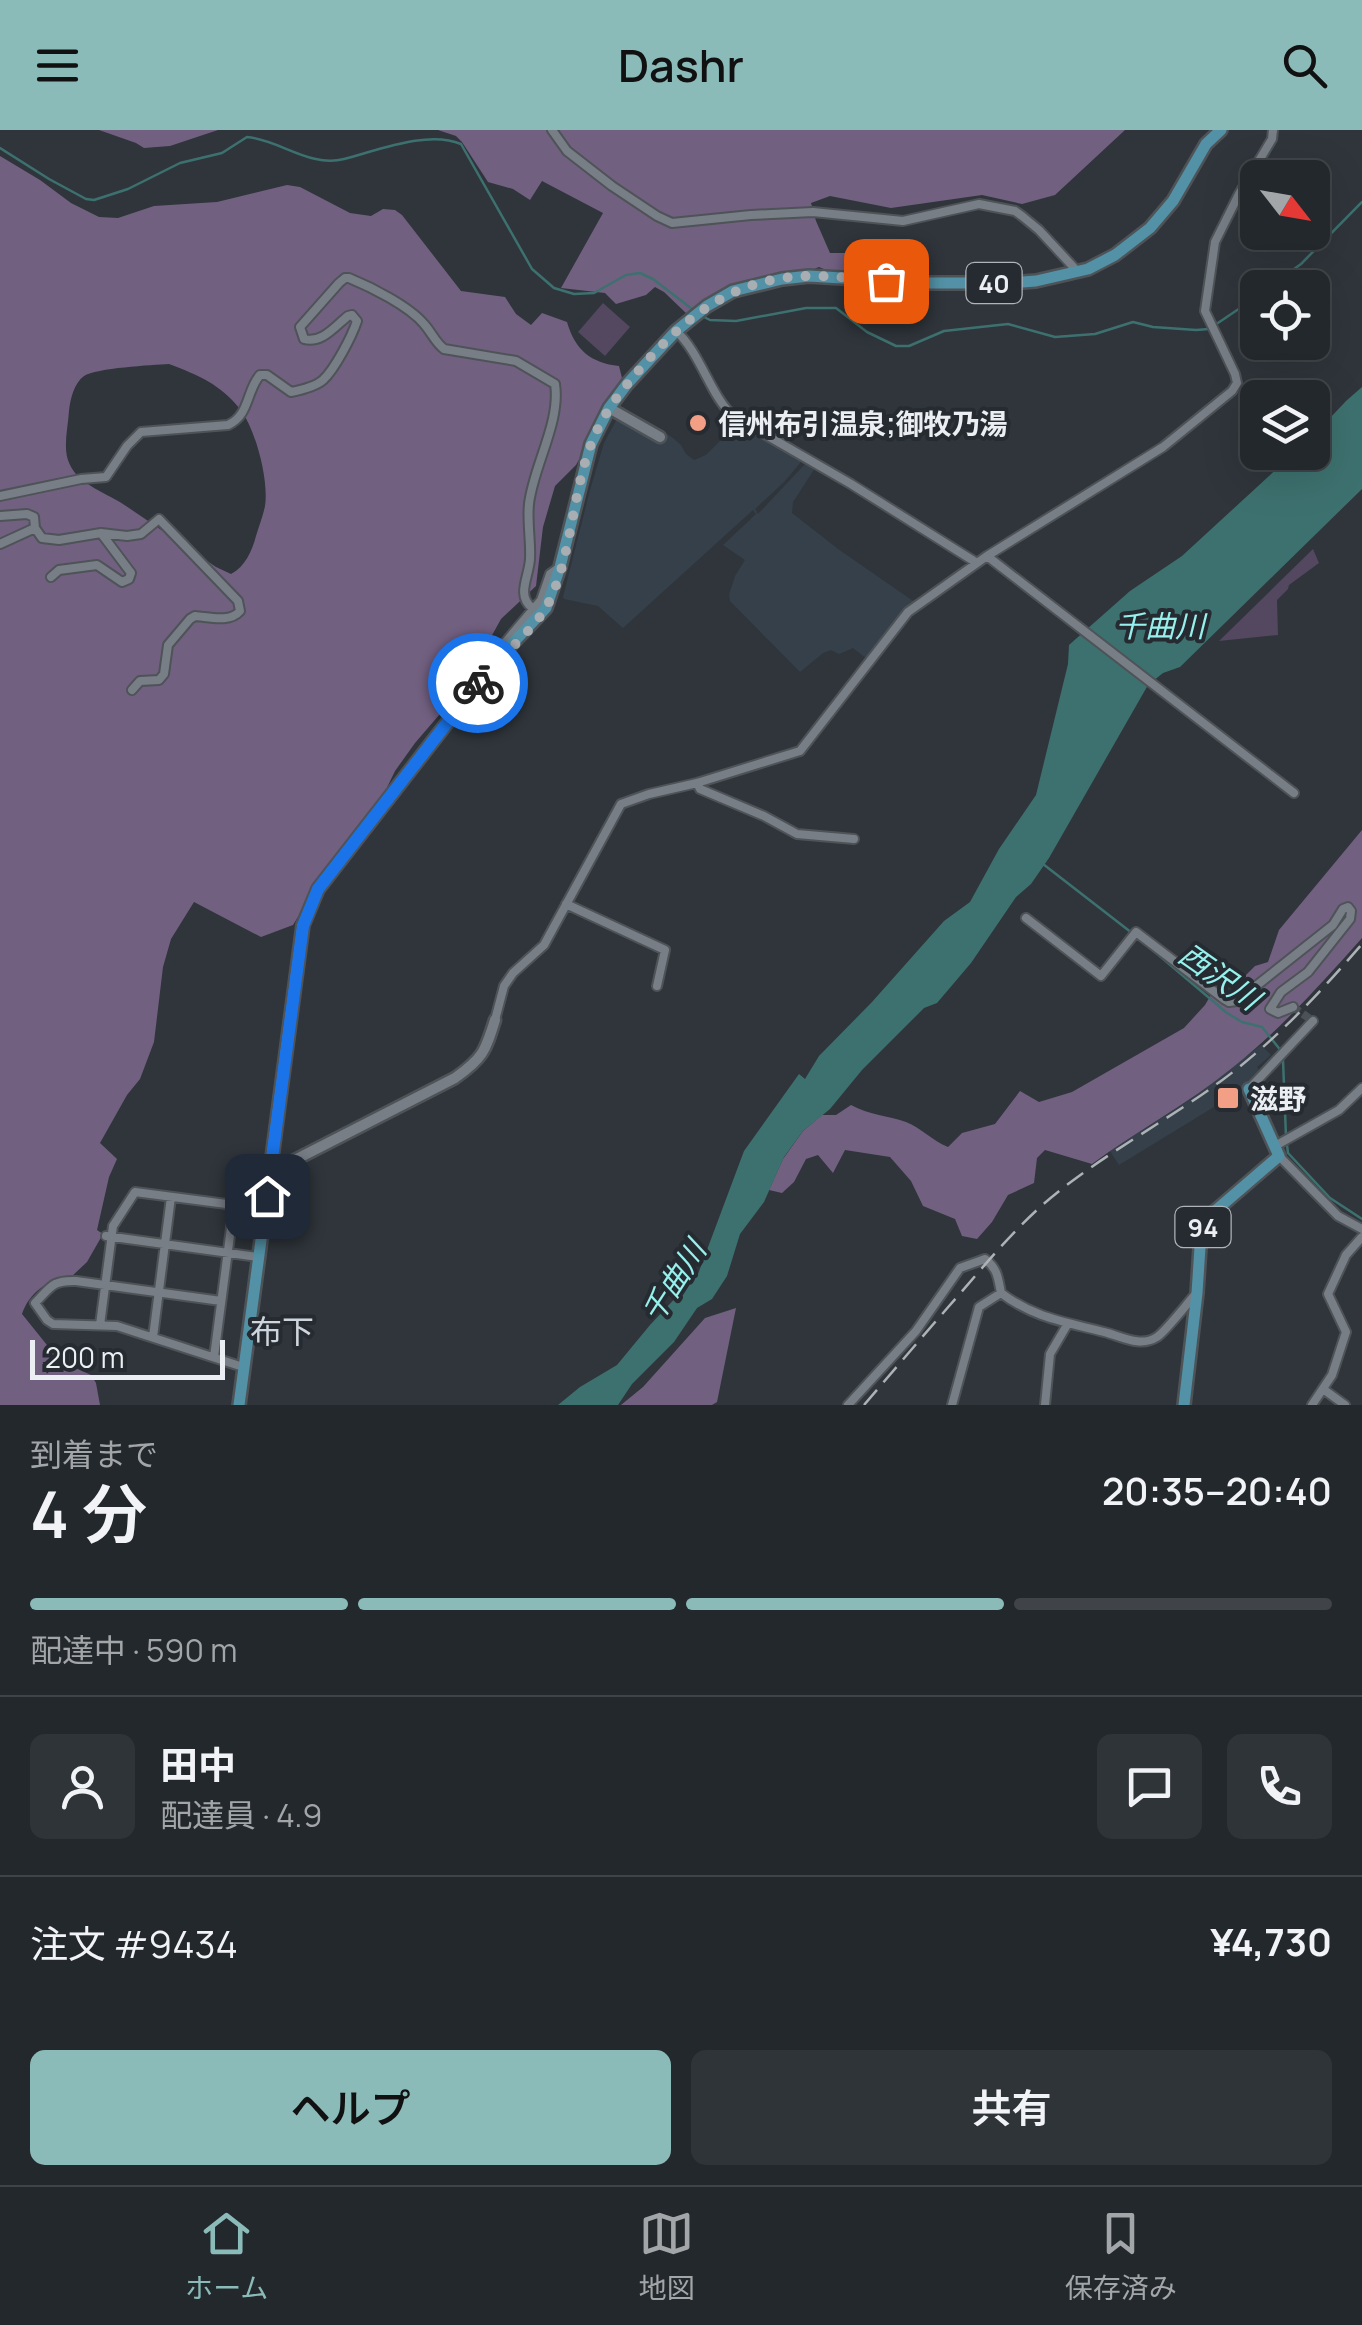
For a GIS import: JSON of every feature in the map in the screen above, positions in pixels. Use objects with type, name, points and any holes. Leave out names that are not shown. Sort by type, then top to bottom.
[{"type":"main road","name":"40","points":[[239,1405],[308,909],[318,889],[492,665],[546,608],[591,444],[627,384],[676,330],[706,306],[747,286],[808,276],[1009,283],[1036,281],[1101,264],[1141,237],[1166,210],[1206,144],[1221,130]]},
{"type":"main road","points":[[1249,1089],[1282,1146]]},
{"type":"main road","name":"94","points":[[1184,1405],[1200,1232],[1207,1218],[1282,1146]]},
{"type":"street","points":[[552,130],[567,151],[612,186],[672,223],[813,212],[903,221],[979,204],[1022,216],[1078,272]]},
{"type":"street","points":[[272,1166],[286,1165],[472,1066],[484,1053],[506,982],[512,972],[544,946],[621,804],[800,750],[901,619],[986,556],[1163,446],[1232,391],[1236,374],[1205,311],[1215,242],[1268,147],[1272,130]]},
{"type":"street","points":[[0,496],[106,477],[141,432],[237,421],[248,404],[254,380],[260,375],[267,375],[291,392],[318,384],[357,321],[348,316],[318,340],[310,341],[304,338],[300,327],[339,283],[350,278],[411,312],[444,350],[516,361],[555,384],[549,432],[529,503],[530,563],[522,594],[532,608]]},
{"type":"street","points":[[676,330],[733,416],[851,484],[976,564]]},
{"type":"street","points":[[610,408],[660,437]]},
{"type":"street","points":[[0,516],[27,514],[34,517],[42,538],[59,540],[101,533],[141,534],[159,519],[238,601],[240,611],[235,616],[190,619],[168,645],[160,680],[140,681],[132,690]]},
{"type":"street","points":[[0,544],[35,528]]},
{"type":"street","points":[[51,577],[60,570],[97,565],[122,582],[129,578],[131,573],[101,533]]},
{"type":"street","points":[[986,556],[1294,793]]},
{"type":"street","points":[[492,665],[492,658],[541,600],[550,574],[560,567]]},
{"type":"street","points":[[696,783],[700,789],[796,834],[854,839]]},
{"type":"street","points":[[566,904],[665,950],[657,986]]},
{"type":"street","points":[[1026,918],[1101,976],[1136,932],[1233,1002],[1333,925],[1342,909],[1348,907],[1350,919],[1308,972],[1281,992],[1270,1009],[1278,1013],[1294,1007]]},
{"type":"street","points":[[1249,1089],[1313,1021]]},
{"type":"street","points":[[1362,1088],[1339,1110],[1282,1146],[1338,1216],[1362,1229]]},
{"type":"street","points":[[100,1325],[109,1237],[135,1192],[234,1205],[214,1357]]},
{"type":"street","points":[[153,1337],[171,1197]]},
{"type":"street","points":[[109,1237],[258,1257]]},
{"type":"street","points":[[1312,1405],[1332,1375],[1346,1332],[1328,1294],[1346,1254],[1362,1237]]},
{"type":"street","points":[[848,1405],[916,1331],[960,1268],[984,1260],[997,1269],[1001,1293],[1024,1308],[1067,1325],[1140,1343],[1157,1337],[1197,1293]]},
{"type":"street","points":[[221,1301],[76,1281],[56,1282],[35,1303],[53,1324],[117,1326],[243,1367]]},
{"type":"street","points":[[952,1405],[979,1307],[1001,1293]]},
{"type":"street","points":[[1045,1405],[1050,1354],[1067,1325]]},
{"type":"street","points":[[1324,1389],[1345,1405]]},
{"type":"shaded area","points":[[99,130],[218,130],[170,146],[144,148]]},
{"type":"shaded area","points":[[438,130],[1125,130],[1055,195],[1022,204],[982,195],[891,208],[830,196],[811,203],[830,253],[882,253],[887,268],[844,273],[819,267],[782,275],[688,315],[655,287],[646,295],[616,304],[605,293],[561,288],[603,213],[542,181],[530,200],[513,189],[488,182],[462,142]]},
{"type":"shaded area","points":[[0,156],[99,217],[118,218],[154,206],[217,202],[287,185],[300,187],[350,213],[371,216],[383,209],[395,210],[461,291],[505,297],[516,314],[531,325],[542,313],[567,322],[586,353],[600,362],[619,366],[623,382],[576,465],[555,486],[543,527],[536,586],[501,619],[464,686],[415,743],[379,804],[337,853],[293,925],[261,937],[194,902],[171,939],[163,967],[154,1042],[140,1079],[100,1143],[117,1159],[97,1230],[103,1234],[87,1262],[71,1277],[41,1288],[22,1314],[51,1350],[91,1375],[100,1405],[0,1405]],"holes":[[[169,364],[208,381],[232,400],[246,418],[260,456],[266,496],[264,510],[250,553],[231,574],[87,484],[74,472],[66,453],[70,402],[84,376]]]},
{"type":"shaded area","points":[[603,303],[630,327],[605,356],[578,332]]},
{"type":"shaded area","points":[[624,406],[625,411],[673,438],[694,460],[706,455],[726,435],[722,430],[731,423],[729,416],[801,459],[784,482],[755,509],[758,514],[806,463],[815,468],[793,502],[792,513],[916,603],[903,613],[867,659],[853,648],[839,654],[831,650],[800,672],[730,601],[735,576],[745,560],[723,545],[756,514],[753,510],[623,628],[598,606],[564,599],[604,443]]},
{"type":"shaded area","points":[[1313,549],[1319,563],[1289,585],[1277,600],[1278,635],[1219,641]]},
{"type":"shaded area","points":[[1362,830],[1362,938],[1316,989],[1232,1068],[1092,1164],[1045,1150],[1037,1158],[1034,1183],[1008,1195],[977,1239],[962,1236],[955,1219],[923,1206],[911,1181],[890,1157],[845,1150],[833,1173],[818,1155],[806,1159],[794,1182],[782,1193],[769,1190],[783,1159],[803,1131],[822,1115],[836,1115],[851,1105],[906,1122],[948,1147],[962,1133],[995,1124],[1020,1091],[1039,1102],[1072,1092],[1184,1028],[1212,993],[1224,1004],[1233,1005],[1239,982],[1255,966],[1268,962],[1279,930]]},
{"type":"shaded area","name":"滋野","points":[[1261,1045],[1271,1055],[1257,1067],[1262,1075],[1225,1105],[1222,1102],[1119,1165],[1110,1151],[1191,1099]]},
{"type":"shaded area","points":[[736,1308],[717,1402],[621,1405],[643,1387],[705,1318]]},
{"type":"water","name":"千曲川","points":[[1362,387],[1362,489],[1180,667],[1163,673],[1148,685],[1049,858],[1031,884],[1016,897],[971,963],[937,1003],[924,1008],[862,1070],[830,1109],[803,1131],[784,1157],[764,1202],[740,1234],[727,1276],[712,1299],[697,1308],[674,1342],[632,1384],[618,1405],[558,1405],[617,1365],[698,1274],[744,1151],[799,1074],[805,1079],[819,1056],[944,921],[970,902],[999,849],[1036,795],[1068,664],[1069,645],[1130,591],[1182,556],[1276,470],[1330,470],[1330,418]]},
{"type":"waterway","points":[[0,148],[49,179],[94,200],[128,189],[180,163],[222,153],[247,137],[331,161],[419,140],[448,140],[461,144],[532,269],[554,288],[574,294],[594,293],[626,275],[640,273],[696,312]]},
{"type":"waterway","points":[[1293,270],[1362,202]]},
{"type":"waterway","points":[[702,316],[736,321],[806,308],[836,308],[867,332],[896,346],[909,346],[944,331],[1008,324],[1055,337],[1095,334],[1133,322],[1153,327],[1209,329],[1240,308]]},
{"type":"waterway","name":"西沢川","points":[[1043,864],[1132,933]]},
{"type":"waterway","name":"西沢川","points":[[1142,941],[1227,1013],[1262,1027],[1282,1052]]},
{"type":"waterway","name":"西沢川","points":[[1283,1060],[1286,1137]]},
{"type":"waterway","name":"西沢川","points":[[1287,1145],[1288,1153],[1330,1198],[1362,1219]]},
{"type":"tunnel","points":[[1293,1007],[1313,1021]]},
{"type":"railway","points":[[864,1405],[1031,1216],[1077,1177],[1241,1066],[1295,1017],[1362,944]]},
{"type":"way so far","points":[[478,683],[546,608],[591,444],[627,384],[676,330],[706,306],[747,286],[808,276],[886,281]]},
{"type":"place","name":"信州布引温泉;御牧乃湯","points":[[698,423]]},
{"type":"place","name":"滋野","points":[[1228,1098]]},
{"type":"district","name":"布下","points":[[282,1331]]},
{"type":"route","points":[[267,1196],[308,909],[318,889],[478,683]]}]
